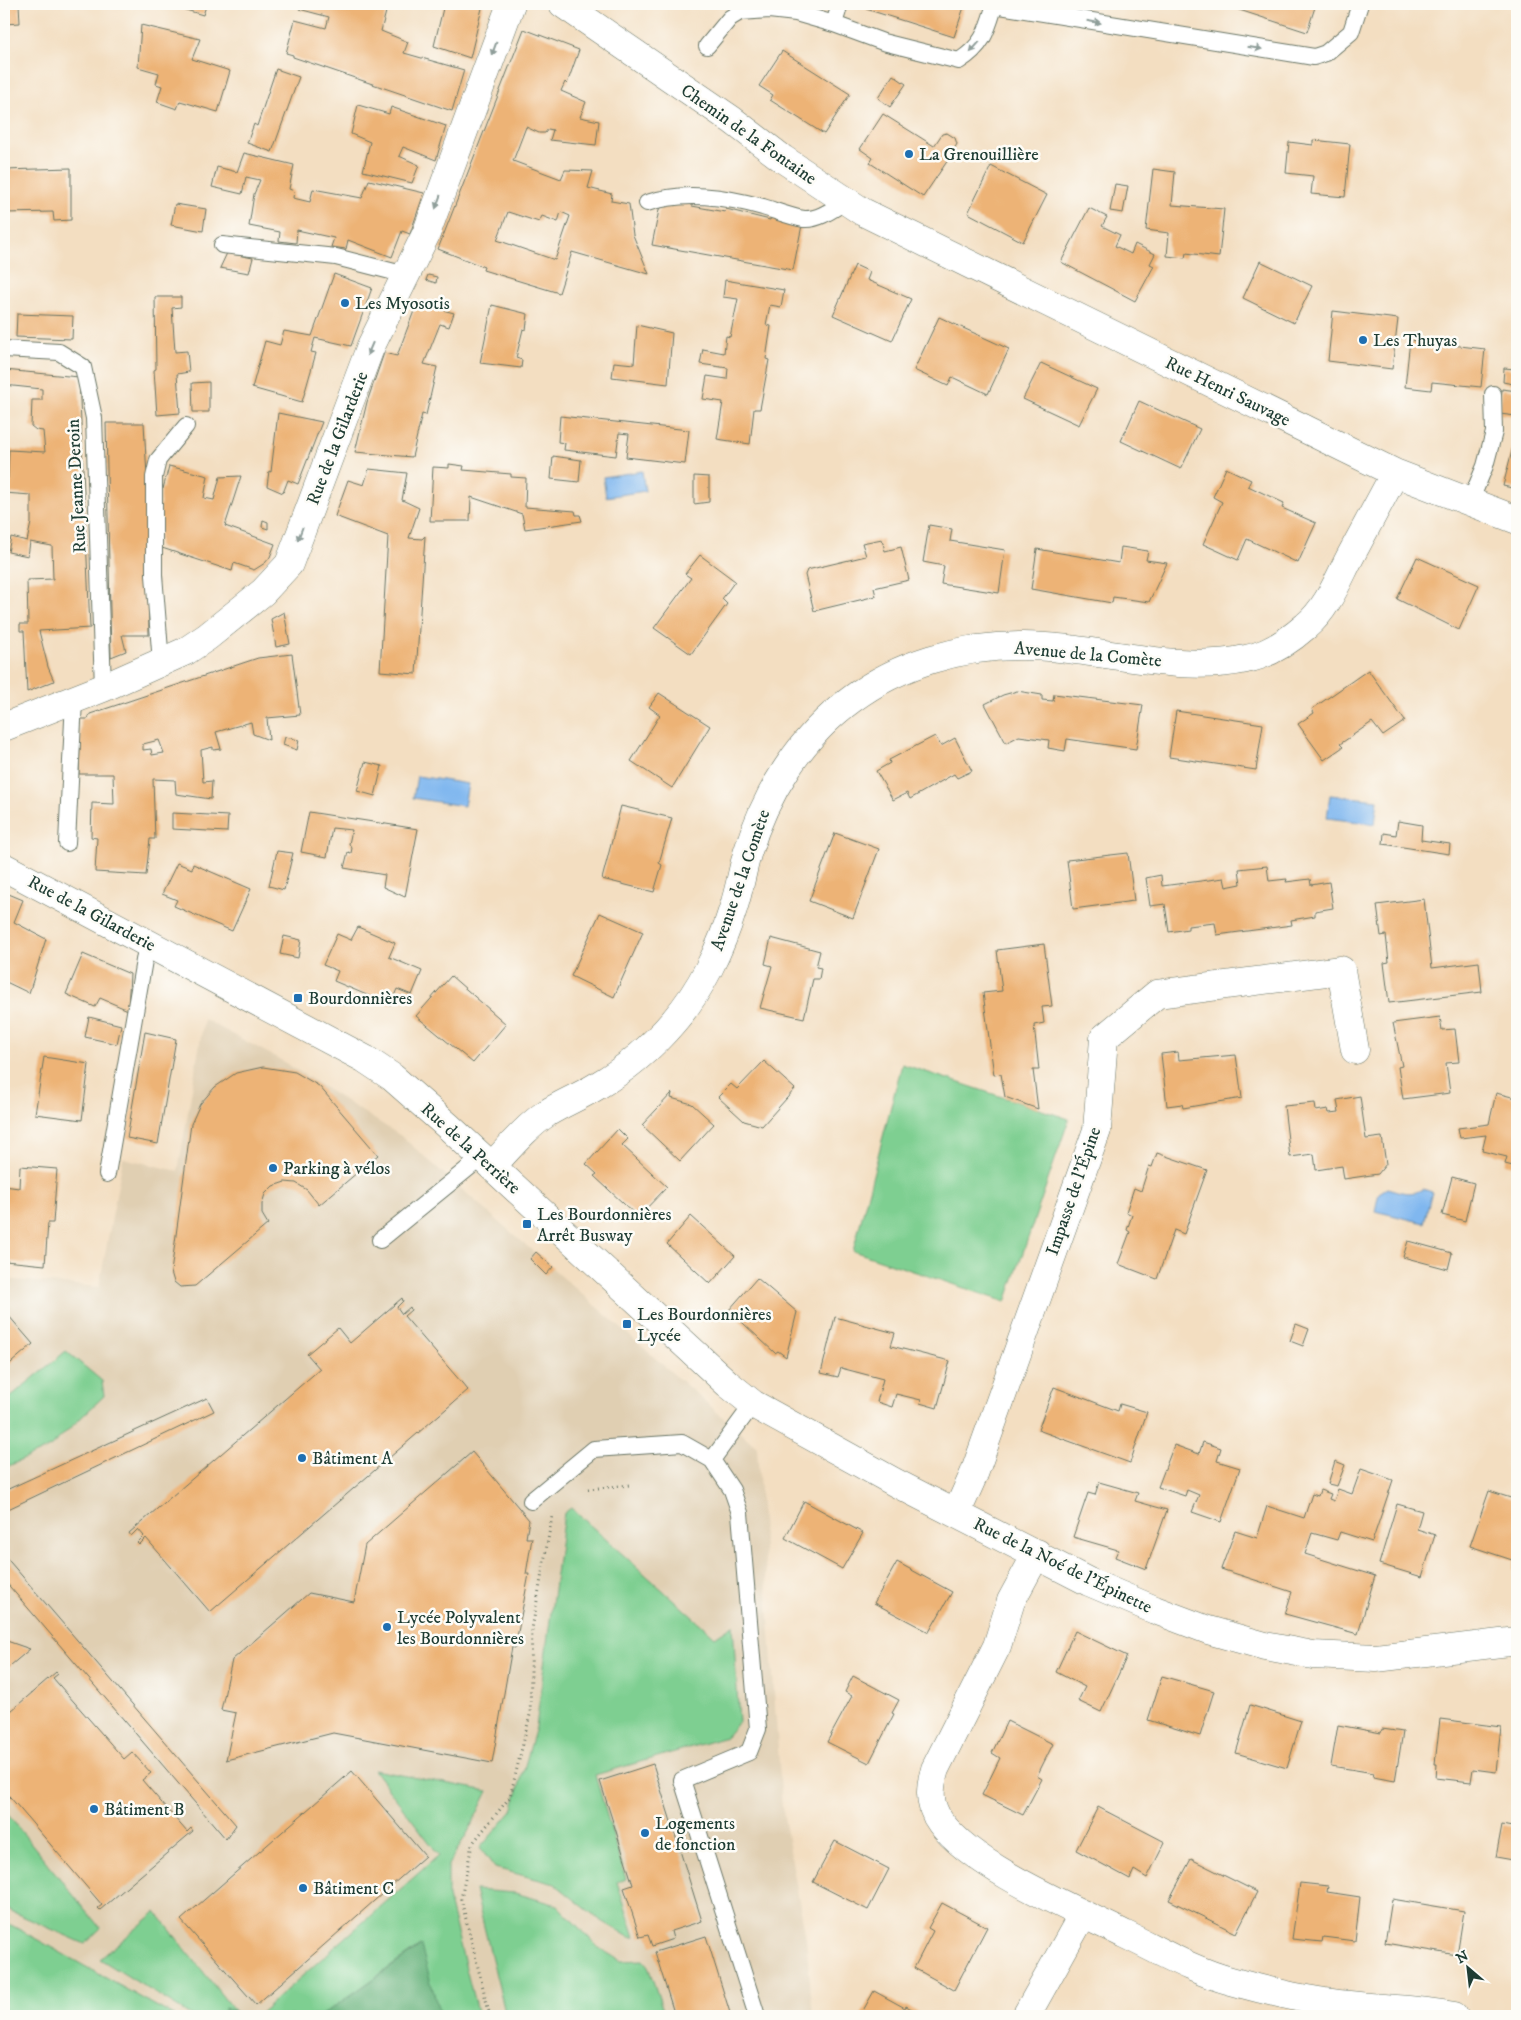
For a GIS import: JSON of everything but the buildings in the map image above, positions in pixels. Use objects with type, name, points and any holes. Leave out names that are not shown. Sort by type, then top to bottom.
[{"type":"street","name":"Rue de la Gilarderie","points":[[4,727],[161,663],[207,637],[263,592],[289,564],[370,348],[426,234],[511,4]]},
{"type":"street","name":"Chemin de la Fontaine","points":[[563,4],[732,120],[783,160],[846,201],[863,212],[943,250]]},
{"type":"street","name":"Rue Henri Sauvage","points":[[943,250],[1395,473],[1517,520]]},
{"type":"street","name":"Avenue de la Comète","points":[[487,1162],[545,1114],[598,1086],[636,1059],[675,1021],[693,996],[710,964],[733,910],[751,844],[764,809],[791,760],[820,728],[852,699],[889,677],[929,659],[973,650],[1020,646],[1209,665],[1256,656],[1277,647],[1309,624],[1330,596],[1395,473]]},
{"type":"street","name":"Rue de la Gilarderie","points":[[4,867],[181,960]]},
{"type":"street","name":"Rue de la Perrière","points":[[181,960],[365,1059],[392,1077],[728,1384]]},
{"type":"street","name":"Impasse de l'Épine","points":[[957,1512],[977,1465],[1096,1130],[1104,1038],[1157,994],[1341,970],[1355,1050]]},
{"type":"street","name":"Rue de la Noé de l'Épinette","points":[[728,1384],[753,1404],[896,1483],[1037,1553],[1089,1582],[1154,1610],[1208,1630],[1265,1646],[1313,1655],[1376,1658],[1517,1640]]},
{"type":"street","points":[[1037,1553],[1011,1601],[997,1646],[935,1769],[930,1786],[932,1806],[940,1822],[954,1837],[1002,1872],[1083,1914],[1189,1965],[1229,1980],[1320,2001],[1433,2012],[1454,2016]]},
{"type":"street","points":[[1026,2016],[1083,1914]]},
{"type":"lane","points":[[834,24],[840,4]]},
{"type":"lane","points":[[707,46],[730,18],[740,12],[769,10],[787,12],[834,24],[883,42],[959,60],[973,52],[986,34],[995,5],[1314,57],[1326,52],[1351,32],[1360,4]]},
{"type":"lane","points":[[647,203],[662,197],[693,196],[753,204],[804,219],[820,216],[846,201]]},
{"type":"lane","points":[[222,245],[336,257],[406,274]]},
{"type":"lane","name":"Rue Jeanne Deroin","points":[[4,349],[59,352],[83,367],[94,418],[103,688]]},
{"type":"lane","points":[[1470,502],[1485,466],[1494,432],[1493,394]]},
{"type":"lane","points":[[161,663],[154,576],[154,477],[158,460],[186,426]]},
{"type":"lane","points":[[67,843],[74,700]]},
{"type":"lane","points":[[107,1174],[147,943]]},
{"type":"lane","points":[[380,1240],[487,1162]]},
{"type":"lane","points":[[712,1460],[753,1404]]},
{"type":"lane","points":[[531,1502],[594,1449],[682,1443],[712,1460],[732,1490],[740,1513],[758,1729],[749,1752],[682,1780],[757,2016]]},
{"type":"path","points":[[580,1494],[587,1489],[630,1484]]},
{"type":"path","points":[[490,2016],[461,1899],[472,1844],[510,1797],[530,1715],[532,1630],[553,1516]]},
{"type":"shaded area","name":"Lycée Polyvalent les Bourdonnières","points":[[204,1019],[279,1059],[401,1136],[757,1447],[782,1806],[806,1939],[813,2016],[4,2016],[4,1279],[99,1287],[123,1158],[178,1171]]},
{"type":"green space","points":[[902,1064],[1069,1119],[1006,1302],[853,1251]]},
{"type":"green space","points":[[66,1351],[102,1381],[104,1396],[49,1448],[4,1468],[4,1402]]},
{"type":"green space","points":[[571,1508],[715,1637],[733,1625],[739,1722],[726,1737],[595,1775],[626,1879],[617,1882],[635,1937],[629,1937],[600,1920],[555,1884],[495,1868],[480,1848],[512,1811],[536,1727],[564,1513]]},
{"type":"green space","points":[[374,1770],[488,1791],[468,1832],[448,1865],[448,1897],[478,2016],[440,2016],[420,1946],[321,2016],[257,2016],[439,1855]]},
{"type":"green space","points":[[4,1810],[101,1929],[85,1944],[4,1908]]},
{"type":"green space","points":[[475,1890],[515,1893],[557,1905],[599,1948],[621,1961],[643,1960],[648,1966],[665,2016],[506,2016]]},
{"type":"green space","points":[[156,1912],[235,2012],[225,2008],[222,2016],[192,2016],[100,1959]]},
{"type":"green space","points":[[4,1921],[174,2016],[4,2016]]},
{"type":"green space","points":[[421,1946],[440,2016],[321,2016]]},
{"type":"green space","points":[[225,2008],[247,2016],[222,2016]]},
{"type":"water","points":[[642,471],[645,491],[606,497],[603,477]]},
{"type":"water","points":[[417,776],[468,784],[464,806],[413,798]]},
{"type":"water","points":[[1330,795],[1378,800],[1375,824],[1327,818]]},
{"type":"water","points":[[1387,1188],[1405,1193],[1423,1189],[1432,1192],[1424,1223],[1375,1211],[1379,1193]]},
{"type":"place","name":"La Grenouillière","points":[[909,154]]},
{"type":"place","name":"Les Myosotis","points":[[345,303]]},
{"type":"place","name":"Les Thuyas","points":[[1363,340]]},
{"type":"place","name":"Bourdonnières","points":[[298,998]]},
{"type":"place","name":"Parking à vélos","points":[[273,1168]]},
{"type":"place","name":"Les Bourdonnières Arrêt Busway","points":[[527,1224]]},
{"type":"place","name":"Les Bourdonnières Lycée","points":[[627,1324]]},
{"type":"place","name":"Bâtiment A","points":[[302,1458]]},
{"type":"place","name":"Lycée Polyvalent les Bourdonnières","points":[[387,1627]]},
{"type":"place","name":"Bâtiment B","points":[[94,1809]]},
{"type":"place","name":"Logements de fonction","points":[[645,1833]]},
{"type":"place","name":"Bâtiment C","points":[[303,1888]]}]
